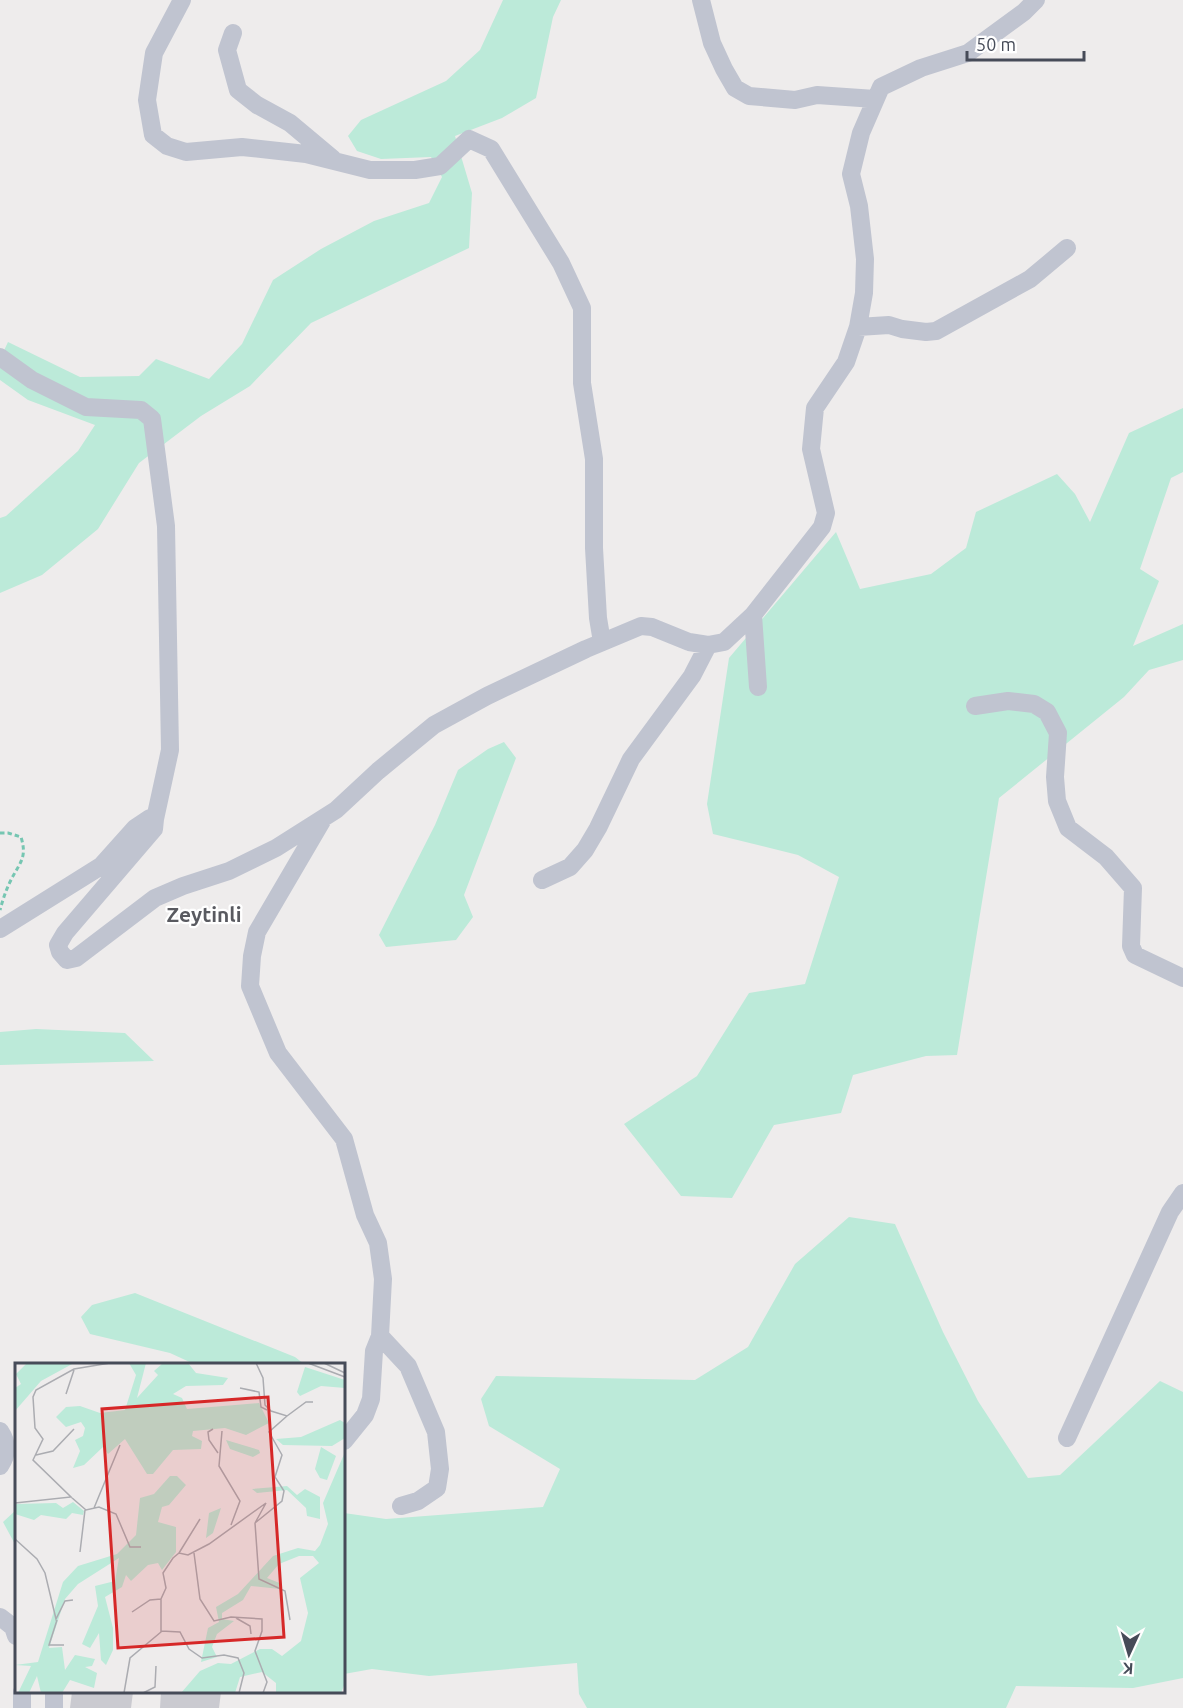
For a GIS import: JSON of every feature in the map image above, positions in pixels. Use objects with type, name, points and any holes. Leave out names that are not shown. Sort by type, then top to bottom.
[{"type":"street","points":[[182,0],[154,53],[147,100],[153,135],[167,146],[186,152],[242,147],[306,154],[370,170],[415,170],[440,166],[469,140],[491,149],[561,263],[582,308],[582,383],[594,459],[594,548],[598,618],[602,642]]},
{"type":"street","points":[[701,0],[712,43],[724,69],[735,88],[749,96],[795,100],[817,95],[875,99]]},
{"type":"street","points":[[0,357],[32,380],[86,407],[141,410],[152,419],[166,526],[170,750],[154,829],[58,945],[60,952],[67,960],[76,958],[89,950],[155,898],[183,886],[230,871],[267,853],[325,817],[434,725],[487,696],[641,626],[652,627],[689,642],[708,645],[724,642],[753,615],[822,527],[826,513],[811,449],[815,408],[846,362],[858,327],[864,293],[865,259],[859,206],[851,174],[861,133],[875,99],[881,87],[921,69],[968,53],[1024,12],[1035,0]]},
{"type":"street","points":[[233,33],[227,50],[238,90],[257,105],[290,123],[337,162]]},
{"type":"street","points":[[858,327],[889,325],[902,329],[936,331],[1030,279],[1067,248]]},
{"type":"street","points":[[753,615],[758,687]]},
{"type":"street","points":[[542,880],[570,867],[585,850],[631,759],[692,676],[708,645]]},
{"type":"street","points":[[975,706],[1008,701],[1034,704],[1047,712],[1058,733],[1055,777],[1058,801],[1068,828],[1106,857],[1133,888],[1131,946],[1135,956],[1183,978]]},
{"type":"street","points":[[325,817],[257,932],[252,956],[250,986],[278,1053],[344,1139],[365,1215],[378,1243],[383,1279],[380,1336],[374,1351],[371,1399],[365,1415],[345,1440]]},
{"type":"street","points":[[0,929],[101,866],[135,828],[150,818],[155,819]]},
{"type":"street","points":[[1067,1438],[1170,1212],[1183,1193]]},
{"type":"street","points":[[380,1336],[408,1366],[436,1432],[440,1469],[437,1488],[417,1501],[401,1506]]},
{"type":"street","points":[[0,1431],[6,1440],[5,1458],[0,1466]]},
{"type":"street","points":[[0,1610],[15,1614]]},
{"type":"street","points":[[0,1617],[13,1627],[15,1633]]},
{"type":"path","points":[[0,833],[21,837],[24,848],[22,864],[11,878],[0,910]]},
{"type":"green space","points":[[503,0],[561,0],[553,17],[536,98],[502,118],[455,136],[472,193],[469,248],[311,323],[250,386],[201,416],[139,463],[98,529],[42,575],[0,593],[0,518],[6,516],[78,451],[95,425],[28,400],[0,380],[0,359],[8,342],[80,377],[139,376],[156,359],[209,379],[242,344],[273,280],[321,249],[374,221],[429,203],[442,177],[431,157],[381,159],[357,151],[348,136],[361,120],[446,81],[480,50]]},
{"type":"green space","points":[[1183,408],[1183,472],[1171,478],[1140,569],[1159,581],[1133,646],[1183,624],[1183,660],[1149,670],[1124,697],[999,798],[957,1055],[926,1056],[853,1075],[841,1113],[774,1125],[732,1198],[681,1196],[624,1124],[697,1076],[749,993],[805,984],[839,877],[798,855],[713,834],[707,804],[729,658],[836,532],[860,589],[931,574],[966,548],[976,512],[1057,474],[1075,494],[1090,522],[1129,433]]},
{"type":"green space","points":[[504,742],[516,758],[464,895],[473,917],[456,940],[386,947],[379,935],[435,825],[458,770],[488,749]]},
{"type":"green space","points":[[36,1029],[125,1033],[154,1061],[0,1065],[0,1032]]},
{"type":"green space","points":[[849,1217],[895,1224],[943,1332],[978,1401],[1028,1478],[1060,1475],[1160,1381],[1183,1392],[1183,1678],[1133,1688],[1016,1686],[1006,1708],[587,1708],[579,1694],[577,1663],[429,1676],[372,1669],[345,1674],[345,1513],[386,1519],[543,1507],[560,1469],[489,1426],[481,1399],[496,1376],[695,1380],[748,1347],[795,1264]]},
{"type":"green space","points":[[135,1293],[295,1357],[303,1363],[192,1363],[170,1353],[90,1334],[81,1317],[92,1305]]},
{"type":"green space","points":[[15,1511],[15,1544],[3,1522]]},
{"type":"building","points":[[72,1693],[133,1693],[131,1708],[70,1708]]},
{"type":"building","points":[[161,1693],[221,1693],[219,1708],[160,1708]]},
{"type":"district","name":"Zeytinli","points":[[204,914]]}]
